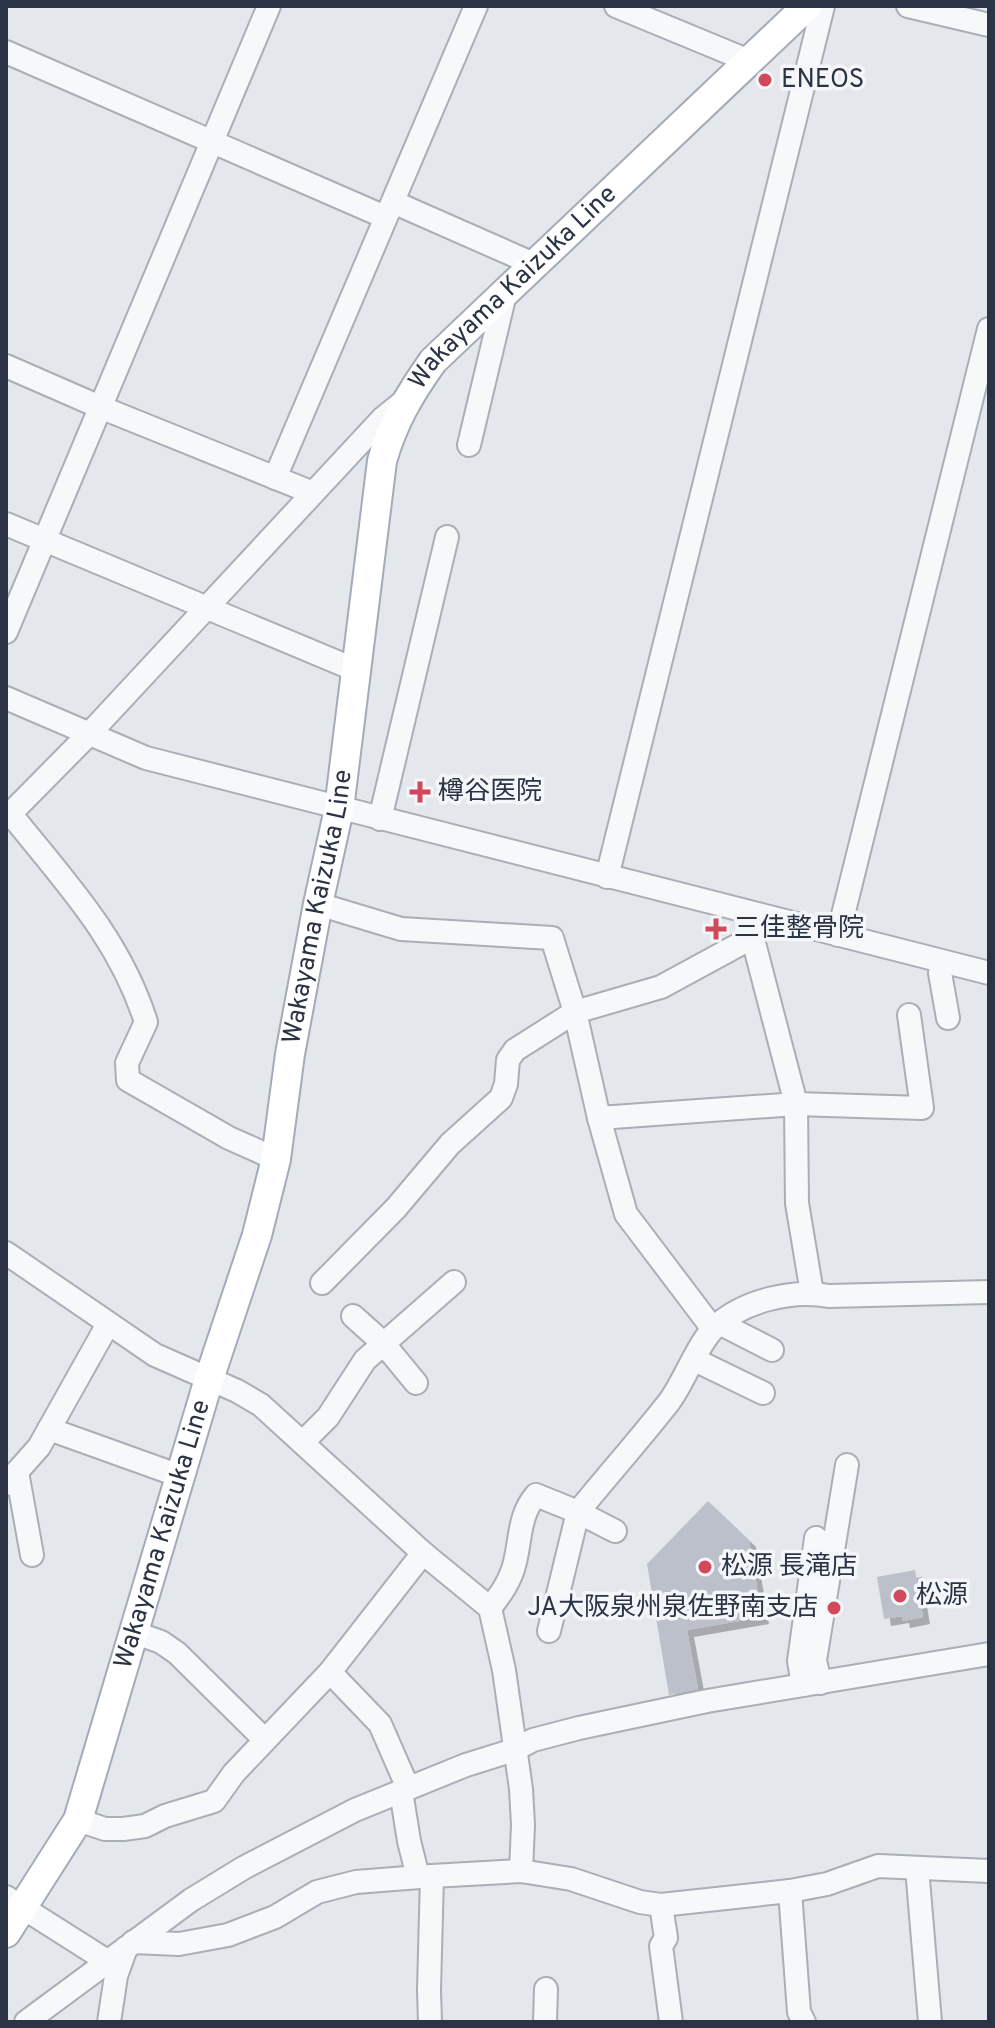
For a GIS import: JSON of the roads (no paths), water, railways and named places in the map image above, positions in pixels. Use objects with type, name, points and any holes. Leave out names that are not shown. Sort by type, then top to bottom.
[{"type":"main road","name":"Wakayama Kaizuka Line","points":[[6,1933],[15,1903],[78,1820],[209,1379],[257,1235],[276,1159],[290,1054],[339,809],[382,461],[404,401],[433,361],[807,6]]},
{"type":"street","points":[[6,632],[269,6]]},
{"type":"street","points":[[275,478],[476,6]]},
{"type":"street","points":[[616,6],[749,61]]},
{"type":"street","points":[[607,877],[823,6]]},
{"type":"street","points":[[908,6],[989,25]]},
{"type":"street","points":[[6,52],[211,141],[536,265]]},
{"type":"street","points":[[469,445],[505,294]]},
{"type":"street","points":[[838,935],[989,329]]},
{"type":"street","points":[[6,366],[313,493]]},
{"type":"street","points":[[276,1159],[229,1138],[128,1080],[127,1063],[146,1022],[123,963],[106,934],[8,816],[90,733],[383,418],[404,401]]},
{"type":"street","points":[[6,524],[356,670]]},
{"type":"street","points":[[380,819],[447,537]]},
{"type":"street","points":[[6,698],[146,758],[989,973]]},
{"type":"street","points":[[318,904],[401,929],[552,938],[575,1012],[599,1118],[626,1214],[717,1326],[772,1350]]},
{"type":"street","points":[[745,912],[796,1104],[797,1203],[812,1293]]},
{"type":"street","points":[[322,1283],[396,1208],[450,1144],[501,1098],[508,1060],[515,1050],[575,1012],[661,987],[753,937]]},
{"type":"street","points":[[944,962],[940,973],[948,1018]]},
{"type":"street","points":[[599,1118],[796,1104],[922,1108],[909,1015]]},
{"type":"street","points":[[6,1253],[155,1355],[237,1391],[261,1405],[423,1553],[490,1608],[504,1670],[521,1789],[521,1871]]},
{"type":"street","points":[[303,1442],[328,1417],[365,1360],[454,1282]]},
{"type":"street","points":[[549,1631],[578,1512],[671,1399],[717,1326],[744,1308],[812,1293],[829,1296],[989,1292]]},
{"type":"street","points":[[353,1316],[383,1343],[416,1383]]},
{"type":"street","points":[[32,1555],[11,1478],[39,1447],[108,1324]]},
{"type":"street","points":[[695,1360],[763,1393]]},
{"type":"street","points":[[49,1429],[180,1476]]},
{"type":"street","points":[[812,1684],[847,1465]]},
{"type":"street","points":[[490,1608],[505,1589],[515,1562],[525,1507],[536,1495],[615,1531]]},
{"type":"street","points":[[812,1684],[799,1661],[816,1538]]},
{"type":"street","points":[[78,1820],[105,1829],[145,1826],[165,1816],[214,1801],[234,1773],[330,1672],[423,1553]]},
{"type":"street","points":[[133,1632],[161,1642],[177,1653],[265,1740]]},
{"type":"street","points":[[26,2022],[191,1900],[302,1836],[404,1789],[514,1750],[533,1740],[579,1728],[707,1701],[989,1654]]},
{"type":"street","points":[[330,1672],[380,1724],[393,1748],[404,1789],[409,1841],[425,1876],[430,2022]]},
{"type":"street","points":[[130,1944],[179,1944],[228,1935],[275,1917],[317,1892],[356,1882],[425,1876],[521,1871],[571,1879],[640,1902],[661,1905],[790,1891],[827,1884],[878,1866],[989,1871]]},
{"type":"street","points":[[917,1868],[930,2022]]},
{"type":"street","points":[[790,1891],[799,2012],[804,2022]]},
{"type":"street","points":[[15,1903],[107,1961]]},
{"type":"street","points":[[661,1905],[666,1938],[661,1946],[671,2022]]},
{"type":"street","points":[[109,2022],[116,1976],[130,1944]]},
{"type":"street","points":[[545,2022],[546,1989]]},
{"type":"place","name":"ENEOS","points":[[765,80]]},
{"type":"place","name":"樽谷医院","points":[[420,792]]},
{"type":"place","name":"三佳整骨院","points":[[716,929]]},
{"type":"place","name":"松源 長滝店","points":[[705,1567]]},
{"type":"place","name":"松源","points":[[900,1596]]},
{"type":"place","name":"JA大阪泉州泉佐野南支店","points":[[834,1608]]}]
